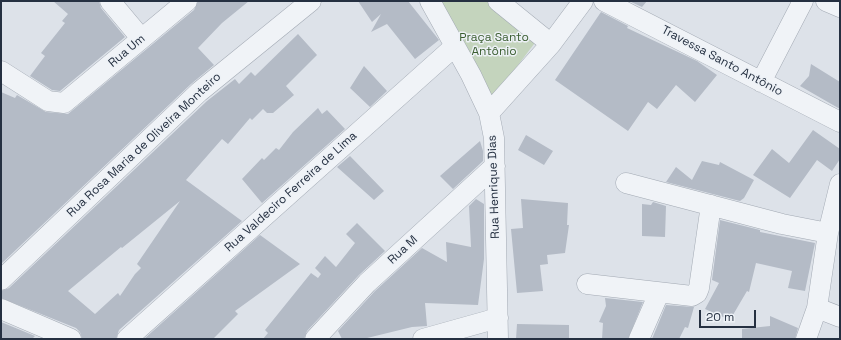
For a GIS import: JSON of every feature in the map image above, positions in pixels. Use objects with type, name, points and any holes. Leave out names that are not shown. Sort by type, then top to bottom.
[{"type":"street","points":[[110,1],[141,38]]},
{"type":"street","name":"Rua Um","points":[[1,71],[48,101],[56,103],[68,101],[141,38],[187,1]]},
{"type":"street","name":"Rua Rosa Maria de Oliveira Monteiro","points":[[1,280],[199,92],[311,1]]},
{"type":"street","name":"Rua Henrique Dias","points":[[430,1],[489,113],[494,138],[498,339]]},
{"type":"street","points":[[498,1],[551,44]]},
{"type":"street","points":[[489,113],[551,44],[583,1]]},
{"type":"street","name":"Travessa Santo Antônio","points":[[604,1],[840,122]]},
{"type":"street","points":[[762,82],[803,1]]},
{"type":"street","points":[[826,1],[840,7]]},
{"type":"street","name":"Rua Valdeciro Ferreira de Lima","points":[[127,339],[455,46]]},
{"type":"street","name":"Rua M","points":[[315,339],[367,283],[495,166]]},
{"type":"street","points":[[626,183],[782,224],[828,233]]},
{"type":"street","points":[[806,339],[817,308],[828,233],[836,214],[840,184]]},
{"type":"street","points":[[587,284],[688,296],[697,293],[700,282],[711,205]]},
{"type":"street","points":[[639,339],[659,293]]},
{"type":"street","points":[[817,308],[840,316]]},
{"type":"street","points":[[1,309],[71,339]]},
{"type":"street","points":[[423,339],[498,318]]},
{"type":"green space","name":"Praça Santo Antônio","points":[[434,1],[488,1],[537,40],[491,101]]},
{"type":"building","points":[[53,1],[99,1],[101,8],[125,37],[60,91],[52,90],[30,76],[45,56],[41,53],[65,23],[62,21],[68,14]]},
{"type":"building","points":[[198,1],[249,1],[222,23],[198,48],[214,65],[191,84],[1,264],[1,92],[15,98],[17,95],[46,112],[68,114],[194,10]]},
{"type":"building","points":[[358,1],[408,1],[439,40],[415,59],[387,24],[371,32],[381,14],[372,22]]},
{"type":"building","points":[[629,1],[647,1],[642,7]]},
{"type":"building","points":[[601,12],[628,26],[627,28],[697,61],[717,75],[695,102],[676,85],[657,109],[648,102],[628,131],[555,80]]},
{"type":"building","points":[[298,34],[317,55],[286,86],[294,95],[273,113],[267,113],[263,109],[252,120],[250,118],[228,144],[222,139],[186,180],[242,221],[119,330],[116,339],[82,339],[80,332],[76,328],[1,298],[1,291],[9,288],[207,101],[235,79],[239,84],[251,72],[255,76]],"holes":[[[180,201],[137,264],[141,268],[120,296],[118,293],[95,314],[68,291]]]},
{"type":"building","points":[[811,64],[840,82],[840,109],[800,86],[809,76]]},
{"type":"building","points":[[364,66],[387,91],[370,107],[350,88]]},
{"type":"building","points":[[318,108],[322,114],[327,110],[345,129],[262,203],[242,179],[262,158],[264,160],[276,148],[279,150],[293,132]]},
{"type":"building","points":[[813,130],[840,149],[840,159],[832,171],[817,160],[790,198],[753,175],[772,149],[789,163]]},
{"type":"building","points":[[526,135],[553,151],[544,165],[518,150]]},
{"type":"building","points":[[480,141],[483,151],[483,161],[453,189],[440,176]]},
{"type":"building","points":[[350,156],[384,191],[374,200],[337,167]]},
{"type":"building","points":[[702,161],[719,165],[720,162],[754,180],[744,198],[740,201],[666,182],[676,167],[692,180]]},
{"type":"building","points":[[476,199],[484,204],[484,259],[478,305],[425,303],[427,326],[412,327],[363,339],[342,339],[338,331],[375,291],[422,248],[447,262],[446,242],[471,247],[469,206]]},
{"type":"building","points":[[521,199],[568,203],[567,225],[569,225],[565,253],[547,255],[548,264],[540,265],[543,291],[517,293],[511,229],[523,228]]},
{"type":"building","points":[[653,202],[666,206],[665,237],[642,236],[642,204],[651,205]]},
{"type":"building","points":[[720,220],[760,230],[760,232],[815,243],[805,291],[788,288],[792,271],[756,263],[749,292],[747,291],[730,320],[705,309],[719,283],[712,280]]},
{"type":"building","points":[[357,223],[385,251],[359,275],[307,331],[304,339],[263,339],[268,333],[265,330],[311,273],[318,278],[321,274],[315,268],[325,256],[336,267],[355,243],[346,234]]},
{"type":"building","points":[[260,235],[300,264],[235,311],[238,314],[213,339],[144,339]]},
{"type":"building","points":[[605,298],[643,302],[628,339],[602,339],[603,323],[599,322],[606,306]]},
{"type":"building","points":[[666,305],[694,307],[688,328],[685,327],[679,339],[652,339]]},
{"type":"building","points":[[770,316],[798,328],[795,339],[742,339],[742,329],[770,326]]},
{"type":"building","points":[[1,322],[35,336],[32,339],[1,339]]},
{"type":"building","points":[[517,324],[569,325],[569,339],[516,339]]}]
